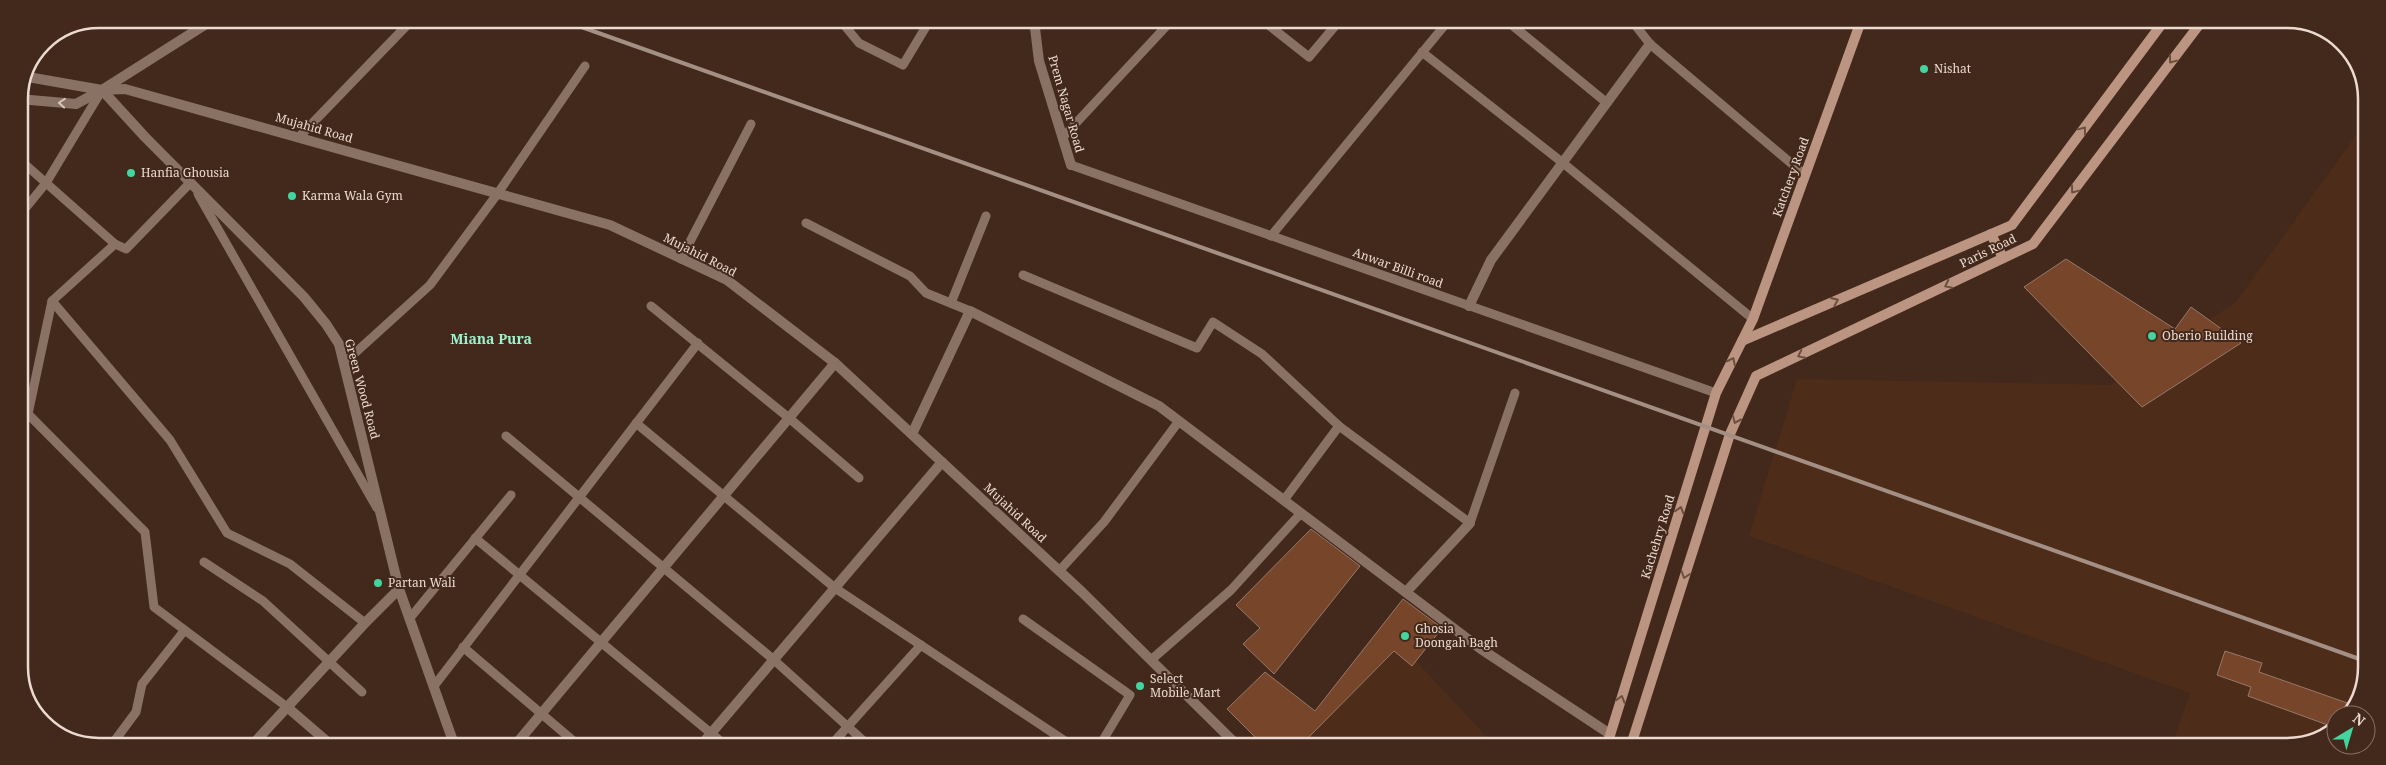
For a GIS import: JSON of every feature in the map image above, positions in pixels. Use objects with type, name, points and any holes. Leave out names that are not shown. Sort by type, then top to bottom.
[{"type":"main road","name":"Katchery Road","points":[[1742,340],[1753,319],[1858,28]]},
{"type":"main road","name":"Paris Road","points":[[1742,340],[2012,226],[2159,28]]},
{"type":"main road","name":"Paris Road","points":[[1634,738],[1730,434],[1756,376],[2033,244],[2197,28]]},
{"type":"main road","points":[[1991,234],[2003,258]]},
{"type":"main road","name":"Kachehry Road","points":[[1609,738],[1716,394],[1742,340]]},
{"type":"street","points":[[28,100],[76,104],[102,90],[200,28]]},
{"type":"street","name":"Prem Nagar Road","points":[[1035,28],[1039,61],[1071,165]]},
{"type":"street","points":[[1469,306],[1491,260],[1650,44]]},
{"type":"street","name":"Mujahid Road","points":[[31,78],[102,90],[125,89],[300,136],[610,225],[727,280],[835,363],[1059,571],[1230,738]]},
{"type":"street","name":"Green Wood Road","points":[[102,90],[192,185],[304,297],[326,324],[339,344],[399,589],[452,738]]},
{"type":"street","points":[[912,434],[970,310],[1159,406],[1481,649],[1610,734]]},
{"type":"street","points":[[521,738],[835,363]]},
{"type":"street","points":[[707,738],[942,462]]},
{"type":"street","points":[[1406,592],[1470,523]]},
{"type":"street","points":[[259,738],[399,589]]},
{"type":"street","points":[[287,708],[323,738]]},
{"type":"lane","points":[[300,136],[404,28]]},
{"type":"lane","points":[[847,28],[859,43],[903,64],[925,28]]},
{"type":"lane","points":[[1063,137],[1165,28]]},
{"type":"lane","points":[[1272,28],[1308,57],[1333,28]]},
{"type":"lane","points":[[1272,236],[1442,28]]},
{"type":"lane","points":[[1517,28],[1607,104]]},
{"type":"lane","points":[[1637,28],[1650,44],[1805,175]]},
{"type":"lane","points":[[1422,52],[1563,162],[1753,319]]},
{"type":"lane","points":[[344,363],[430,285],[498,193],[585,66]]},
{"type":"lane","points":[[28,205],[46,183],[102,90]]},
{"type":"lane","points":[[681,258],[751,124]]},
{"type":"lane","name":"Anwar Billi road","points":[[1071,165],[1716,394]]},
{"type":"lane","points":[[28,168],[115,244],[126,250],[192,185],[381,515]]},
{"type":"lane","points":[[951,303],[986,216]]},
{"type":"lane","points":[[806,223],[910,276],[926,293],[970,310]]},
{"type":"lane","points":[[115,244],[52,301],[28,414],[145,532],[154,607],[287,708]]},
{"type":"lane","points":[[1023,274],[1197,348],[1213,322],[1262,354],[1339,426],[1470,523],[1516,393]]},
{"type":"lane","points":[[52,301],[170,440],[227,533],[290,564],[365,623]]},
{"type":"lane","points":[[651,306],[789,418],[859,478]]},
{"type":"lane","points":[[434,686],[698,343]]},
{"type":"lane","points":[[1059,571],[1104,522],[1178,421]]},
{"type":"lane","points":[[636,423],[835,588],[1060,738]]},
{"type":"lane","points":[[1284,500],[1339,426]]},
{"type":"lane","points":[[506,436],[664,566],[774,660],[861,738]]},
{"type":"lane","points":[[410,618],[511,495]]},
{"type":"lane","points":[[1151,660],[1231,590],[1301,513]]},
{"type":"lane","points":[[475,538],[716,738]]},
{"type":"lane","points":[[204,562],[263,601],[362,692]]},
{"type":"lane","points":[[1023,619],[1130,695],[1104,738]]},
{"type":"lane","points":[[117,738],[136,712],[142,684],[184,631]]},
{"type":"lane","points":[[837,738],[921,645]]},
{"type":"lane","points":[[463,647],[570,738]]},
{"type":"shaded area","points":[[2358,133],[2358,676],[2348,705],[2326,705],[2326,726],[2323,728],[2310,734],[2288,738],[2175,738],[2190,693],[1749,536],[1797,379],[2111,385],[2236,302]]},
{"type":"shaded area","points":[[1394,651],[1412,665],[1416,661],[1488,738],[1308,738]]},
{"type":"building","name":"Oberio Building","points":[[2066,259],[2175,329],[2191,307],[2241,343],[2142,407],[2024,287]]},
{"type":"building","points":[[1311,529],[1360,566],[1274,674],[1243,644],[1260,628],[1236,605]]},
{"type":"building","points":[[1403,599],[1442,628],[1412,666],[1394,651],[1308,738],[1256,738],[1227,709],[1265,672],[1315,711]]},
{"type":"building","points":[[2225,651],[2262,663],[2259,672],[2348,703],[2348,705],[2326,705],[2326,724],[2248,696],[2251,687],[2217,675]]},
{"type":"railway","points":[[584,28],[2358,659]]},
{"type":"place","name":"Nishat","points":[[1924,69]]},
{"type":"place","name":"Hanfia Ghousia","points":[[131,173]]},
{"type":"place","name":"Karma Wala Gym","points":[[292,196]]},
{"type":"place","name":"Oberio Building","points":[[2152,336]]},
{"type":"place","name":"Partan Wali","points":[[378,583]]},
{"type":"place","name":"Ghosia Doongah Bagh","points":[[1405,636]]},
{"type":"place","name":"Select Mobile Mart","points":[[1140,686]]},
{"type":"district","name":"Miana Pura","points":[[491,339]]}]
